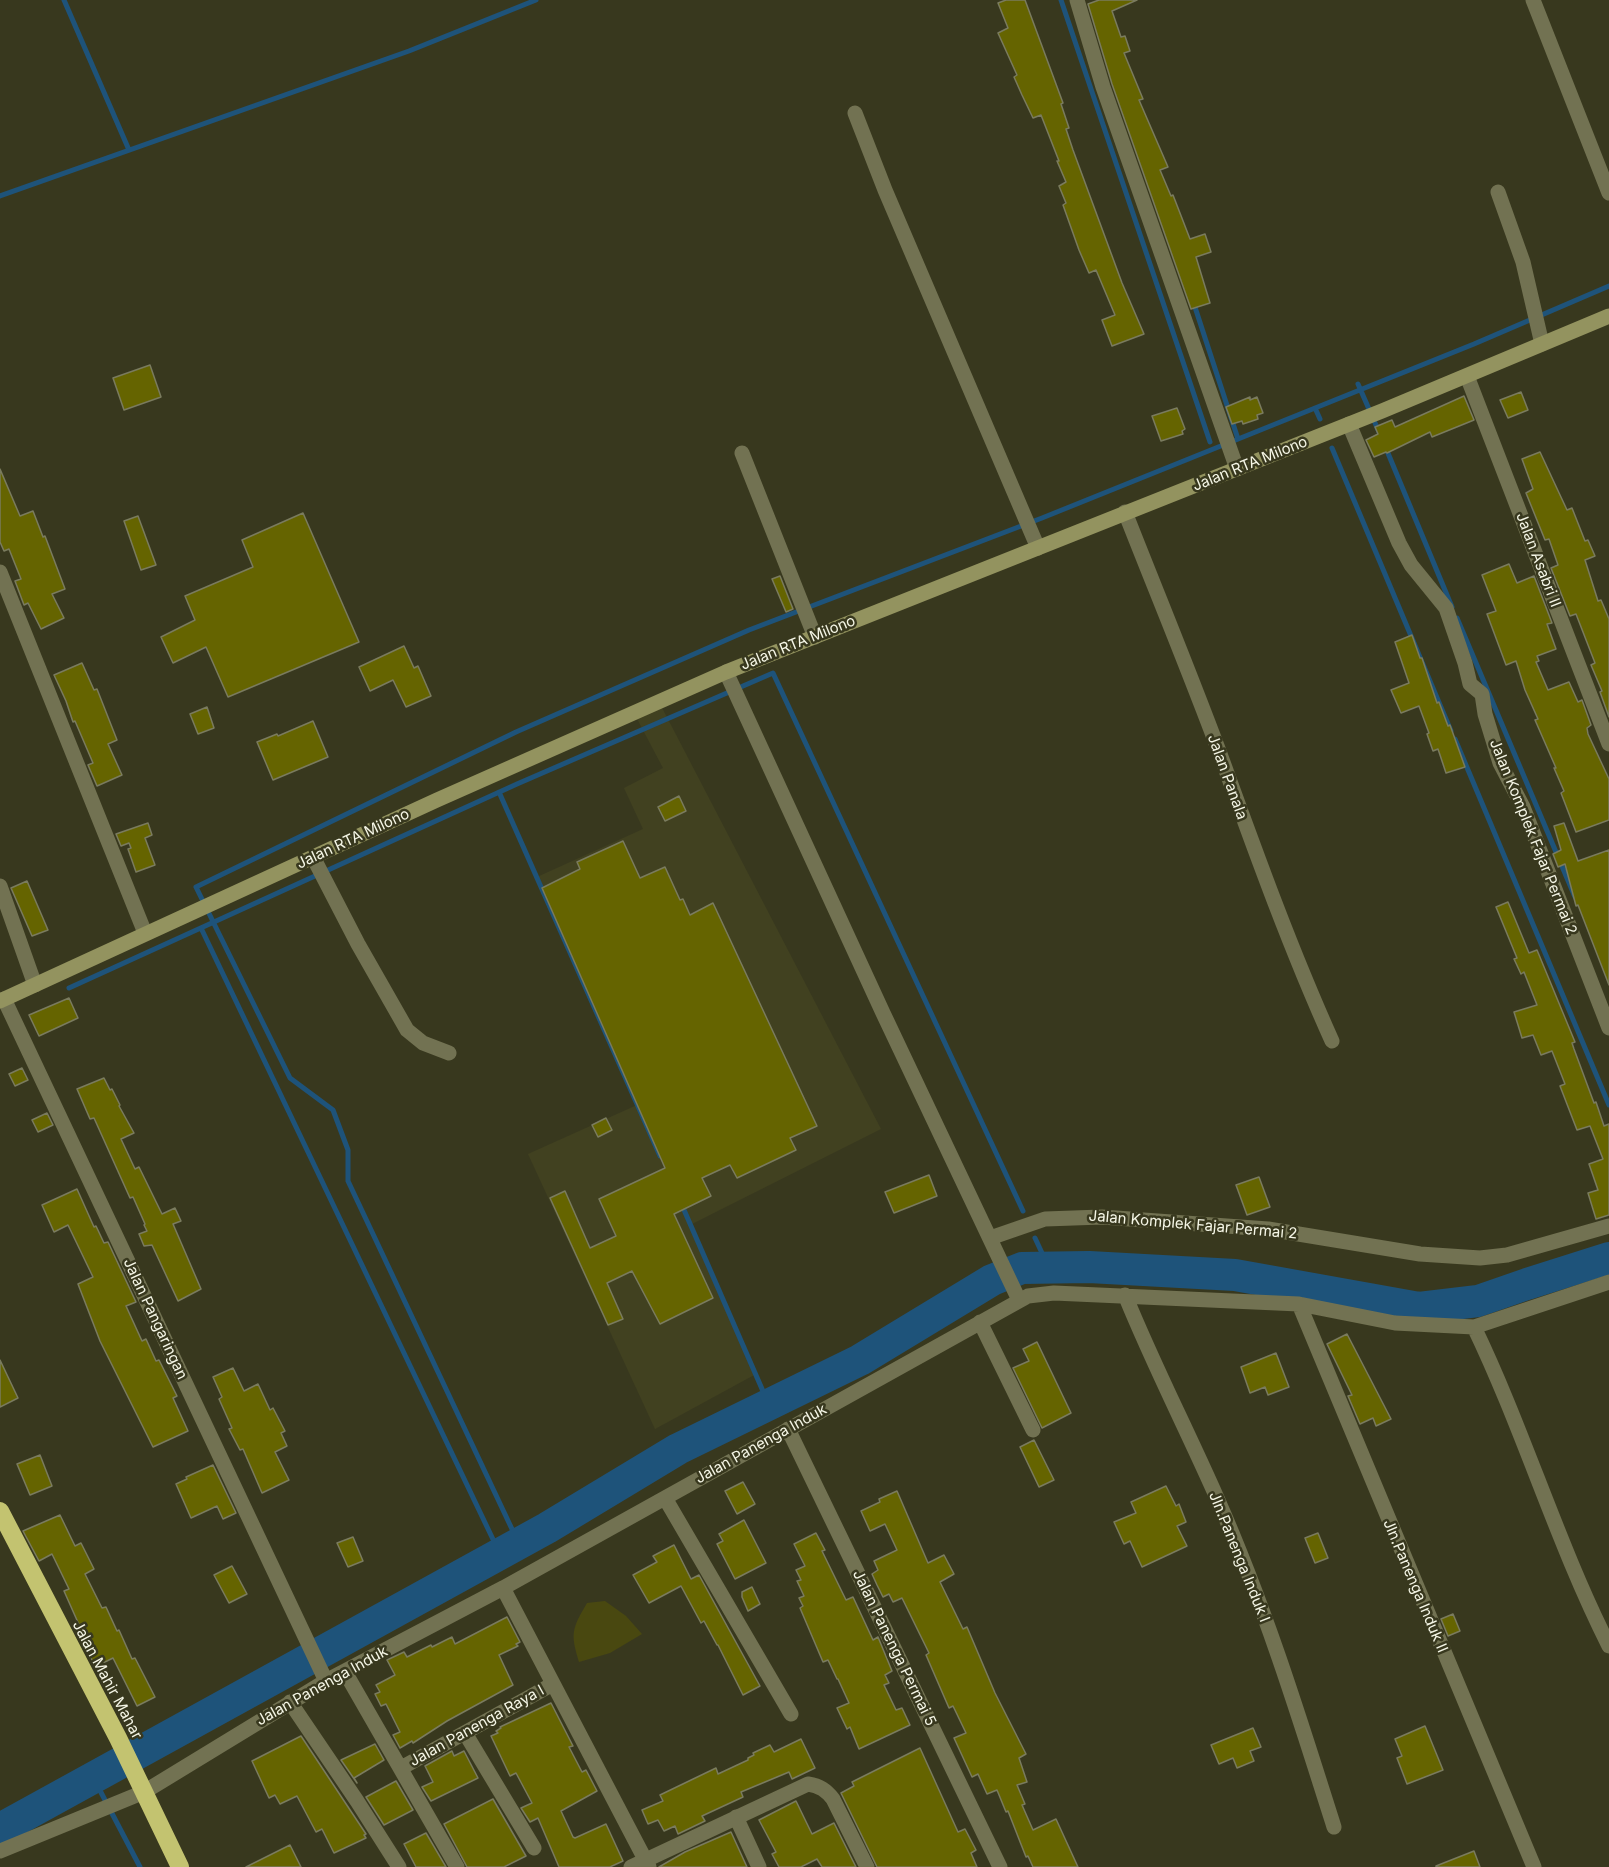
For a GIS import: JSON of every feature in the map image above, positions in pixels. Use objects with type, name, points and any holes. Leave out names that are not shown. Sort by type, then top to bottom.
[{"type":"highway","name":"Jalan Mahir Mahar","points":[[0,1511],[118,1738],[180,1867]]},
{"type":"street","points":[[1077,0],[1103,87],[1237,469]]},
{"type":"street","points":[[1533,0],[1609,194]]},
{"type":"street","points":[[855,113],[890,201],[1038,548]]},
{"type":"street","points":[[1498,192],[1523,262],[1542,344]]},
{"type":"street","name":"Jalan RTA Milono","points":[[2,1000],[437,800],[726,672],[1349,424],[1609,316]]},
{"type":"street","name":"Jalan Asabri II","points":[[1467,376],[1609,744]]},
{"type":"street","name":"Jalan Komplek Fajar Permai 2","points":[[1349,424],[1399,543],[1411,565],[1446,608],[1470,684],[1482,694],[1485,714],[1500,763],[1523,807],[1609,1028]]},
{"type":"street","points":[[742,453],[815,637]]},
{"type":"street","name":"Jalan Panala","points":[[1125,512],[1297,959],[1332,1041]]},
{"type":"street","points":[[0,572],[145,933]]},
{"type":"street","points":[[726,672],[1016,1294]]},
{"type":"street","points":[[312,857],[407,1030],[423,1043],[449,1053]]},
{"type":"street","points":[[0,885],[35,985]]},
{"type":"street","name":"Jalan Pangaringan","points":[[2,1000],[323,1675]]},
{"type":"street","name":"Jalan Komplek Fajar Permai 2","points":[[990,1238],[1046,1219],[1102,1216],[1268,1229],[1420,1254],[1480,1258],[1507,1255],[1609,1226]]},
{"type":"street","points":[[1609,1282],[1474,1327],[1506,1395],[1553,1517],[1609,1646]]},
{"type":"street","name":"Jalan Panenga Induk","points":[[0,1851],[142,1786],[290,1702],[323,1675],[345,1672],[503,1588],[980,1322],[1016,1294],[1028,1296],[1054,1293],[1125,1295],[1299,1304],[1395,1323],[1474,1327]]},
{"type":"street","name":"Jln.Panenga Induk I","points":[[1125,1295],[1152,1359],[1217,1498],[1253,1589],[1297,1709],[1334,1827]]},
{"type":"street","name":"Jln.Panenga Induk II","points":[[1299,1304],[1534,1867]]},
{"type":"street","points":[[980,1322],[1033,1430]]},
{"type":"street","name":"Jalan Panenga Permai 5","points":[[788,1429],[1000,1867]]},
{"type":"street","points":[[665,1498],[791,1714]]},
{"type":"street","points":[[503,1588],[647,1863]]},
{"type":"street","name":"Jalan Panenga Raya I","points":[[345,1672],[457,1867]]},
{"type":"street","name":"Jalan Panenga Raya I","points":[[401,1768],[553,1684]]},
{"type":"street","points":[[290,1702],[399,1867]]},
{"type":"street","points":[[465,1733],[534,1848]]},
{"type":"street","points":[[631,1867],[647,1863],[736,1817],[808,1784],[818,1786],[833,1799],[867,1867]]},
{"type":"street","points":[[736,1817],[759,1867]]},
{"type":"shaded area","points":[[659,702],[881,1129],[690,1225],[756,1374],[655,1429],[528,1154],[637,1105],[537,877],[643,829],[624,788],[663,768],[634,713]]},
{"type":"shaded area","points":[[605,1601],[626,1616],[642,1634],[610,1653],[579,1662],[574,1644],[574,1631],[578,1619],[587,1603]]},
{"type":"building","points":[[1006,0],[1025,0],[1063,103],[1061,104],[1069,128],[1066,129],[1073,150],[1122,283],[1144,334],[1112,346],[1102,320],[1115,315],[1096,270],[1089,273],[1079,250],[1063,205],[1066,203],[1059,186],[1066,182],[1057,161],[1059,161],[1041,115],[1033,118],[1022,95],[1014,77],[1017,75],[998,33],[1008,28],[998,3]]},
{"type":"building","points":[[1099,0],[1137,0],[1112,11],[1121,37],[1125,36],[1130,51],[1124,53],[1143,99],[1139,100],[1168,167],[1160,170],[1171,196],[1173,195],[1190,239],[1205,234],[1211,252],[1196,257],[1210,303],[1191,309],[1112,84],[1088,4]]},
{"type":"building","points":[[150,365],[161,397],[124,410],[113,378]]},
{"type":"building","points":[[1521,392],[1528,410],[1508,418],[1500,400]]},
{"type":"building","points":[[1464,396],[1474,420],[1432,437],[1430,432],[1374,457],[1366,440],[1378,434],[1375,427],[1392,420],[1395,427]]},
{"type":"building","points":[[1250,397],[1250,400],[1257,397],[1263,413],[1257,415],[1258,419],[1243,424],[1242,421],[1232,424],[1226,407]]},
{"type":"building","points":[[1177,408],[1185,429],[1182,431],[1183,434],[1161,441],[1152,416]]},
{"type":"building","points":[[1540,452],[1567,510],[1572,508],[1585,541],[1588,540],[1595,556],[1585,560],[1598,601],[1601,600],[1609,619],[1609,717],[1600,692],[1602,691],[1591,665],[1595,663],[1576,614],[1570,616],[1551,568],[1558,565],[1549,539],[1545,540],[1526,493],[1533,489],[1522,459]]},
{"type":"building","points":[[0,469],[20,516],[33,511],[65,589],[52,594],[64,618],[41,629],[28,603],[24,605],[15,581],[21,579],[9,549],[4,551],[0,542]]},
{"type":"building","points":[[303,513],[359,642],[228,697],[206,647],[173,663],[161,637],[195,620],[185,596],[253,567],[242,540]]},
{"type":"building","points":[[138,516],[156,565],[141,570],[124,521]]},
{"type":"building","points":[[1509,564],[1517,583],[1534,576],[1552,623],[1547,624],[1556,649],[1537,656],[1539,661],[1536,662],[1548,690],[1569,682],[1578,702],[1582,700],[1591,725],[1587,728],[1588,734],[1609,779],[1609,820],[1576,832],[1561,793],[1564,791],[1554,768],[1556,768],[1535,720],[1538,719],[1525,690],[1516,661],[1506,665],[1487,614],[1496,611],[1482,575]]},
{"type":"building","points":[[780,576],[793,609],[786,612],[772,579]]},
{"type":"building","points":[[1412,635],[1437,703],[1439,702],[1448,726],[1450,725],[1465,767],[1446,773],[1438,749],[1433,751],[1419,706],[1401,713],[1391,690],[1409,683],[1395,642]]},
{"type":"building","points":[[404,646],[414,668],[418,666],[431,696],[406,707],[393,680],[370,691],[359,667]]},
{"type":"building","points":[[82,663],[94,690],[97,689],[117,740],[108,744],[122,775],[97,786],[88,765],[93,763],[54,675]]},
{"type":"building","points":[[207,707],[214,728],[198,734],[190,714]]},
{"type":"building","points":[[313,721],[328,757],[273,780],[257,742]]},
{"type":"building","points":[[679,796],[686,811],[665,821],[658,807]]},
{"type":"building","points":[[148,823],[152,835],[145,838],[155,865],[136,872],[128,849],[131,848],[129,843],[121,846],[116,834]]},
{"type":"building","points":[[1564,823],[1578,861],[1609,850],[1609,985],[1578,905],[1576,906],[1565,864],[1558,867],[1553,854],[1561,850],[1554,826]]},
{"type":"building","points":[[623,841],[640,878],[665,867],[680,900],[683,899],[690,915],[713,903],[817,1126],[790,1138],[796,1150],[737,1178],[730,1165],[702,1178],[711,1196],[674,1214],[713,1298],[660,1324],[632,1271],[607,1283],[623,1319],[608,1325],[550,1198],[565,1191],[590,1248],[616,1236],[599,1199],[665,1168],[542,888],[580,869],[577,862]]},
{"type":"building","points":[[27,881],[48,930],[32,936],[11,888]]},
{"type":"building","points":[[1508,902],[1529,953],[1537,950],[1575,1042],[1572,1043],[1594,1103],[1596,1102],[1604,1126],[1609,1124],[1609,1215],[1596,1219],[1588,1193],[1598,1190],[1589,1164],[1603,1159],[1590,1126],[1577,1130],[1560,1086],[1565,1084],[1552,1051],[1541,1055],[1533,1035],[1522,1038],[1514,1012],[1537,1005],[1524,972],[1521,974],[1514,959],[1517,958],[1496,907]]},
{"type":"building","points":[[69,998],[78,1018],[39,1036],[29,1015]]},
{"type":"building","points":[[22,1068],[28,1080],[15,1086],[9,1074]]},
{"type":"building","points":[[104,1078],[134,1133],[121,1139],[135,1169],[139,1167],[162,1214],[175,1208],[181,1221],[173,1224],[201,1289],[178,1301],[152,1245],[144,1246],[139,1234],[147,1231],[145,1224],[133,1197],[130,1198],[94,1118],[90,1119],[77,1089]]},
{"type":"building","points":[[47,1113],[53,1125],[38,1132],[32,1120]]},
{"type":"building","points":[[606,1118],[612,1130],[598,1137],[592,1125]]},
{"type":"building","points":[[929,1175],[937,1196],[894,1213],[885,1192]]},
{"type":"building","points":[[1259,1177],[1270,1207],[1247,1215],[1236,1185]]},
{"type":"building","points":[[77,1189],[94,1227],[96,1226],[104,1243],[108,1242],[136,1302],[126,1306],[142,1341],[146,1339],[177,1396],[173,1398],[188,1431],[153,1447],[100,1341],[78,1284],[93,1277],[68,1225],[54,1232],[42,1205]]},
{"type":"building","points":[[1347,1334],[1391,1419],[1376,1426],[1373,1418],[1360,1424],[1348,1396],[1352,1395],[1327,1344]]},
{"type":"building","points":[[1037,1342],[1071,1413],[1042,1428],[1013,1368],[1029,1361],[1023,1349]]},
{"type":"building","points":[[1276,1353],[1289,1387],[1268,1395],[1265,1387],[1250,1393],[1241,1367]]},
{"type":"building","points":[[0,1360],[18,1398],[0,1407]]},
{"type":"building","points":[[233,1368],[244,1391],[258,1384],[270,1410],[273,1408],[285,1431],[281,1433],[287,1446],[275,1452],[289,1480],[262,1493],[243,1449],[240,1450],[229,1429],[232,1428],[219,1399],[222,1397],[213,1377]]},
{"type":"building","points":[[1034,1440],[1054,1480],[1039,1487],[1020,1447]]},
{"type":"building","points":[[40,1455],[52,1486],[30,1495],[17,1464]]},
{"type":"building","points":[[213,1465],[236,1513],[223,1519],[217,1506],[191,1518],[176,1484]]},
{"type":"building","points":[[743,1482],[755,1504],[737,1514],[725,1491]]},
{"type":"building","points":[[1166,1486],[1176,1506],[1179,1504],[1186,1522],[1177,1526],[1187,1546],[1142,1567],[1130,1541],[1124,1544],[1114,1522],[1136,1513],[1131,1502]]},
{"type":"building","points":[[897,1491],[928,1563],[944,1555],[954,1574],[940,1582],[963,1629],[967,1627],[995,1693],[1026,1754],[1019,1758],[1027,1782],[1017,1785],[1025,1804],[1022,1805],[1033,1830],[1056,1819],[1078,1867],[1033,1867],[1028,1856],[1026,1857],[997,1790],[987,1794],[978,1774],[972,1777],[954,1738],[966,1733],[953,1706],[949,1708],[926,1655],[929,1653],[902,1598],[893,1602],[889,1594],[883,1597],[877,1585],[872,1574],[878,1570],[874,1561],[897,1550],[885,1524],[870,1531],[861,1511]]},
{"type":"building","points":[[60,1515],[75,1546],[81,1543],[94,1569],[85,1574],[102,1608],[106,1607],[132,1659],[135,1658],[155,1697],[137,1706],[113,1658],[95,1667],[86,1646],[88,1645],[64,1591],[69,1589],[52,1554],[39,1561],[23,1531]]},
{"type":"building","points":[[744,1520],[766,1563],[735,1579],[717,1544],[723,1541],[719,1534]]},
{"type":"building","points":[[816,1533],[825,1550],[822,1551],[846,1600],[853,1597],[873,1640],[878,1637],[892,1671],[885,1675],[889,1683],[884,1685],[896,1710],[902,1708],[910,1725],[859,1749],[850,1727],[847,1729],[837,1708],[849,1703],[828,1660],[823,1662],[800,1608],[803,1606],[799,1598],[804,1596],[797,1581],[801,1580],[796,1570],[805,1566],[794,1544]]},
{"type":"building","points":[[1318,1533],[1328,1558],[1315,1563],[1305,1538]]},
{"type":"building","points":[[353,1537],[363,1561],[348,1567],[337,1543]]},
{"type":"building","points":[[674,1545],[691,1579],[699,1575],[760,1686],[743,1695],[718,1645],[704,1621],[701,1623],[681,1586],[649,1603],[633,1575],[657,1562],[653,1556]]},
{"type":"building","points":[[232,1566],[247,1594],[229,1603],[214,1575]]},
{"type":"building","points":[[752,1587],[760,1604],[748,1611],[742,1592]]},
{"type":"building","points":[[1453,1614],[1460,1631],[1448,1636],[1441,1619]]},
{"type":"building","points":[[507,1617],[520,1642],[516,1644],[518,1646],[499,1655],[513,1685],[447,1721],[413,1743],[412,1741],[400,1748],[393,1735],[400,1732],[386,1704],[381,1706],[375,1694],[380,1692],[376,1685],[395,1675],[387,1660],[404,1652],[407,1657],[452,1637],[455,1644]]},
{"type":"building","points":[[551,1703],[573,1746],[569,1747],[582,1772],[586,1770],[597,1791],[561,1811],[575,1838],[606,1824],[623,1861],[610,1867],[559,1867],[538,1818],[530,1822],[521,1808],[532,1803],[516,1773],[510,1776],[491,1736],[498,1733],[496,1731],[500,1727]]},
{"type":"building","points":[[1425,1726],[1443,1770],[1407,1784],[1397,1758],[1402,1756],[1395,1739]]},
{"type":"building","points":[[1253,1728],[1261,1747],[1250,1751],[1254,1761],[1237,1768],[1233,1758],[1219,1764],[1211,1745]]},
{"type":"building","points":[[301,1736],[366,1834],[364,1835],[366,1838],[334,1853],[322,1829],[316,1832],[297,1796],[280,1804],[275,1795],[269,1798],[252,1761]]},
{"type":"building","points":[[801,1739],[815,1768],[792,1779],[789,1772],[741,1792],[743,1797],[702,1816],[705,1821],[678,1834],[675,1826],[664,1831],[658,1820],[648,1824],[642,1810],[663,1801],[660,1795],[716,1768],[718,1774],[748,1760],[754,1755],[753,1753],[770,1745],[774,1752]]},
{"type":"building","points":[[375,1744],[384,1760],[354,1778],[357,1783],[341,1760]]},
{"type":"building","points":[[920,1748],[958,1832],[965,1829],[976,1850],[971,1853],[977,1867],[877,1867],[841,1793],[854,1786],[852,1782]]},
{"type":"building","points":[[452,1751],[454,1756],[464,1751],[478,1778],[431,1801],[422,1787],[433,1782],[425,1766]]},
{"type":"building","points":[[396,1781],[413,1810],[384,1825],[366,1797]]},
{"type":"building","points":[[493,1799],[526,1856],[504,1867],[467,1867],[444,1824]]},
{"type":"building","points":[[796,1801],[812,1834],[834,1823],[856,1867],[822,1867],[817,1859],[801,1867],[779,1867],[772,1854],[776,1852],[759,1820]]},
{"type":"building","points":[[731,1832],[747,1867],[659,1867],[685,1852]]},
{"type":"building","points":[[426,1833],[446,1867],[416,1867],[404,1844]]},
{"type":"building","points":[[290,1845],[301,1867],[246,1867]]},
{"type":"building","points":[[1474,1851],[1480,1867],[1436,1867],[1436,1866]]},
{"type":"waterway","points":[[64,0],[129,150]]},
{"type":"waterway","points":[[0,196],[409,51],[536,0]]},
{"type":"waterway","points":[[1061,0],[1210,442]]},
{"type":"waterway","points":[[519,1544],[348,1181],[348,1150],[333,1110],[290,1078],[196,887],[516,732],[749,630],[1042,518],[1474,344],[1609,286]]},
{"type":"waterway","points":[[1193,301],[1238,439]]},
{"type":"waterway","points":[[1358,384],[1379,432]]},
{"type":"waterway","points":[[1315,408],[1320,419]]},
{"type":"waterway","points":[[1385,446],[1452,607]]},
{"type":"waterway","points":[[1332,448],[1451,731]]},
{"type":"waterway","points":[[1457,618],[1575,897]]},
{"type":"waterway","points":[[69,988],[517,784],[773,673],[1023,1211]]},
{"type":"waterway","points":[[1455,739],[1609,1105]]},
{"type":"waterway","points":[[499,792],[660,1156]]},
{"type":"waterway","points":[[201,928],[500,1554]]},
{"type":"waterway","points":[[681,1203],[769,1405]]},
{"type":"waterway","points":[[1035,1238],[1049,1268]]},
{"type":"waterway","points":[[0,1829],[547,1528],[678,1449],[860,1360],[992,1280],[1022,1268],[1089,1267],[1235,1275],[1419,1308],[1478,1301],[1609,1258]]},
{"type":"waterway","points":[[166,1748],[457,1587],[594,1505],[718,1440],[851,1375],[992,1280]]},
{"type":"waterway","points":[[94,1779],[140,1867]]}]
